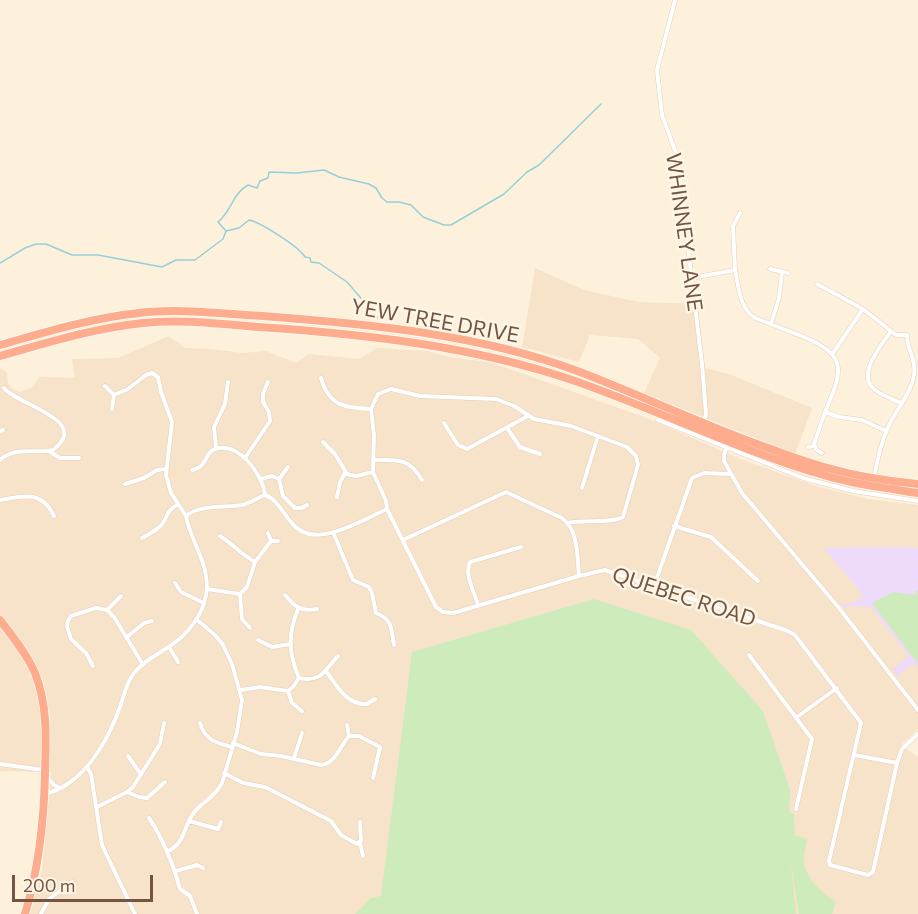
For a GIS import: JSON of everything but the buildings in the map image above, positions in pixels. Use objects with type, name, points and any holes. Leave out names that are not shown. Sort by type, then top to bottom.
[{"type":"highway","name":"YEW TREE DRIVE","points":[[0,345],[84,322],[163,311],[292,318],[425,333],[534,357],[588,375],[703,427],[729,442],[813,472],[873,482],[918,493]]},
{"type":"highway","points":[[163,311],[163,322]]},
{"type":"highway","name":"YEW TREE DRIVE","points":[[0,356],[95,330],[137,324],[163,322],[287,329],[423,344],[488,356],[531,367],[703,427]]},
{"type":"highway","points":[[423,344],[425,333]]},
{"type":"highway","points":[[531,367],[534,357]]},
{"type":"highway","name":"YEW TREE DRIVE","points":[[873,482],[918,484]]},
{"type":"highway","points":[[0,620],[35,672],[47,735],[45,794],[37,872],[25,914]]},
{"type":"street","name":"WHINNEY LANE","points":[[675,0],[657,70],[662,115],[677,156],[706,414],[703,427]]},
{"type":"street","points":[[740,213],[733,226],[735,270],[743,307],[747,314],[820,344],[833,354],[837,363],[837,378],[816,435],[815,446]]},
{"type":"street","points":[[770,269],[788,273]]},
{"type":"street","points":[[692,278],[735,270]]},
{"type":"street","points":[[771,324],[782,272]]},
{"type":"street","points":[[817,284],[863,309],[896,335],[907,335],[915,372],[912,383],[886,432],[873,482]]},
{"type":"street","points":[[833,354],[863,309]]},
{"type":"street","points":[[891,331],[877,350],[870,366],[869,377],[876,391],[901,403]]},
{"type":"street","points":[[45,794],[60,789],[87,767],[114,723],[130,678],[142,663],[169,647],[196,619],[204,603],[207,589],[200,551],[186,516],[177,505],[168,484],[166,469],[172,422],[161,393],[158,377],[152,373],[146,375],[128,389],[114,395]]},
{"type":"street","points":[[321,378],[324,389],[337,403],[349,408],[371,409]]},
{"type":"street","points":[[216,448],[214,427],[225,404],[228,382]]},
{"type":"street","points":[[245,458],[270,421],[269,412],[263,402],[263,394],[268,382]]},
{"type":"street","points":[[105,386],[114,395]]},
{"type":"street","points":[[0,460],[15,451],[53,450],[61,441],[63,427],[49,413],[12,397],[4,388]]},
{"type":"street","points":[[323,442],[335,454],[345,472],[356,476],[373,472],[375,435],[371,409],[378,394],[391,389],[420,396],[496,399],[514,406],[528,416],[598,436],[632,451],[637,459],[638,469],[625,512],[618,519],[578,520],[568,523]]},
{"type":"street","points":[[112,409],[114,395]]},
{"type":"street","points":[[825,412],[839,417],[862,420],[886,432]]},
{"type":"street","points":[[444,423],[459,445],[467,449],[528,416]]},
{"type":"street","points":[[658,420],[729,442],[784,472],[884,497],[918,501]]},
{"type":"street","points":[[507,428],[520,447],[540,454]]},
{"type":"street","points":[[582,488],[598,436]]},
{"type":"street","points":[[729,442],[724,461],[749,502],[839,608],[918,710]]},
{"type":"street","points":[[808,447],[815,446]]},
{"type":"street","points":[[815,446],[822,453]]},
{"type":"street","points":[[192,470],[202,466],[211,451],[216,448],[230,450],[245,458],[261,479],[265,495],[274,500],[296,528],[315,536],[333,532],[387,510]]},
{"type":"street","points":[[48,451],[60,458],[79,458]]},
{"type":"street","points":[[373,459],[406,462],[422,480]]},
{"type":"street","points":[[279,479],[288,467]]},
{"type":"street","points":[[125,484],[144,478],[157,470],[166,469]]},
{"type":"street","points":[[337,497],[345,472]]},
{"type":"street","name":"QUEBEC ROAD","points":[[373,472],[386,501],[387,510],[439,610],[453,613],[605,570],[792,633],[837,688],[861,723],[829,861],[835,868],[868,875],[873,872],[897,763]]},
{"type":"street","points":[[654,586],[692,478],[704,473],[730,474]]},
{"type":"street","points":[[261,479],[272,476],[279,479]]},
{"type":"street","points":[[279,479],[283,495],[295,508],[302,508],[308,504]]},
{"type":"street","points":[[402,540],[506,492],[568,523],[575,538],[579,576]]},
{"type":"street","points":[[186,516],[213,507],[249,503],[265,495]]},
{"type":"street","points":[[0,500],[35,497],[46,503],[54,516]]},
{"type":"street","points":[[142,538],[158,529],[171,508],[177,505]]},
{"type":"street","points":[[674,526],[711,537],[758,581]]},
{"type":"street","points":[[333,532],[353,580],[369,587],[376,613],[386,617],[391,624],[394,645]]},
{"type":"street","points":[[268,533],[271,541]]},
{"type":"street","points":[[220,536],[242,555],[255,562]]},
{"type":"street","points":[[271,541],[278,541]]},
{"type":"street","points":[[250,628],[244,624],[241,614],[240,594],[247,587],[255,562],[271,541]]},
{"type":"street","points":[[478,605],[468,574],[467,568],[470,562],[521,547]]},
{"type":"street","points":[[175,583],[181,592],[204,603]]},
{"type":"street","points":[[207,589],[240,594]]},
{"type":"street","points":[[285,594],[298,609],[317,609]]},
{"type":"street","points":[[107,610],[121,596]]},
{"type":"street","points":[[93,666],[86,653],[69,635],[68,621],[71,616],[96,608],[107,610],[114,617],[142,663]]},
{"type":"street","points":[[298,609],[289,635],[293,665],[299,678]]},
{"type":"street","points":[[167,852],[180,843],[197,808],[218,791],[233,745],[241,710],[241,690],[223,645],[196,619]]},
{"type":"street","points":[[127,637],[144,623],[152,621]]},
{"type":"street","points":[[258,640],[272,647],[291,644]]},
{"type":"street","points":[[169,647],[178,662]]},
{"type":"street","points":[[748,655],[812,739],[796,809]]},
{"type":"street","points":[[299,678],[318,678],[327,671],[338,656]]},
{"type":"street","points":[[327,671],[343,694],[353,702],[367,704],[375,699]]},
{"type":"street","points":[[241,690],[260,687],[288,691],[299,678]]},
{"type":"street","points":[[797,717],[837,688]]},
{"type":"street","points":[[288,691],[292,704],[302,711]]},
{"type":"street","points":[[97,807],[133,787],[160,744],[164,723]]},
{"type":"street","points":[[200,723],[206,736],[211,740],[261,754],[294,758],[314,764],[328,764],[334,759],[349,736],[347,725]]},
{"type":"street","points":[[294,758],[302,734]]},
{"type":"street","points":[[854,755],[897,763],[902,749],[918,734]]},
{"type":"street","points":[[349,736],[359,736],[375,742],[380,747],[373,778]]},
{"type":"street","points":[[128,756],[140,773]]},
{"type":"street","points":[[0,764],[46,772],[54,785],[60,789]]},
{"type":"street","points":[[87,767],[91,774],[102,846],[135,914]]},
{"type":"street","points":[[224,773],[243,783],[265,787],[331,821],[352,843],[360,842]]},
{"type":"street","points":[[127,792],[139,798],[147,798],[165,782]]},
{"type":"street","points":[[149,818],[159,833],[176,871],[180,889],[190,896],[197,914]]},
{"type":"street","points":[[189,821],[218,829],[221,822]]},
{"type":"street","points":[[360,822],[363,856]]},
{"type":"street","points":[[176,871],[197,865],[203,868]]},
{"type":"street","points":[[41,914],[49,899],[72,882]]},
{"type":"shaded area","points":[[535,268],[584,290],[639,302],[698,304],[705,368],[729,374],[812,408],[795,454],[644,393],[660,358],[638,339],[590,335],[579,362],[522,347]]},
{"type":"shaded area","points":[[169,336],[185,348],[242,353],[266,351],[296,363],[309,354],[359,359],[377,348],[427,351],[449,357],[493,363],[647,418],[745,461],[816,486],[868,499],[918,505],[918,729],[901,745],[918,757],[918,914],[28,914],[42,872],[51,772],[0,771],[0,367],[7,373],[8,383],[13,390],[20,392],[33,387],[39,377],[75,378],[72,359],[118,358]]},
{"type":"shaded area","points":[[824,548],[918,548],[918,668],[914,663],[897,676],[893,669],[909,656],[871,607],[848,606],[844,608],[841,605],[855,602],[863,595]]},
{"type":"green space","points":[[918,591],[918,664],[872,603],[893,592],[915,595]]},
{"type":"green space","points":[[594,599],[691,630],[763,711],[790,790],[789,812],[794,814],[795,835],[807,839],[804,861],[806,870],[816,886],[836,902],[832,914],[799,914],[791,865],[796,914],[355,914],[371,898],[381,896],[412,652]]},
{"type":"waterway","points":[[226,231],[218,222],[243,188],[248,185],[257,188],[260,181],[268,178],[269,172],[297,173],[324,170],[339,177],[369,184],[376,188],[387,202],[411,205],[423,217],[444,225],[451,225],[504,194],[527,172],[539,165],[601,104]]},
{"type":"waterway","points":[[0,263],[25,248],[36,244],[46,244],[72,255],[98,255],[162,267],[176,260],[195,260],[223,239],[226,231],[239,228],[249,220],[280,236],[296,247],[305,257],[310,258],[311,262],[319,263],[347,282],[378,318]]}]
